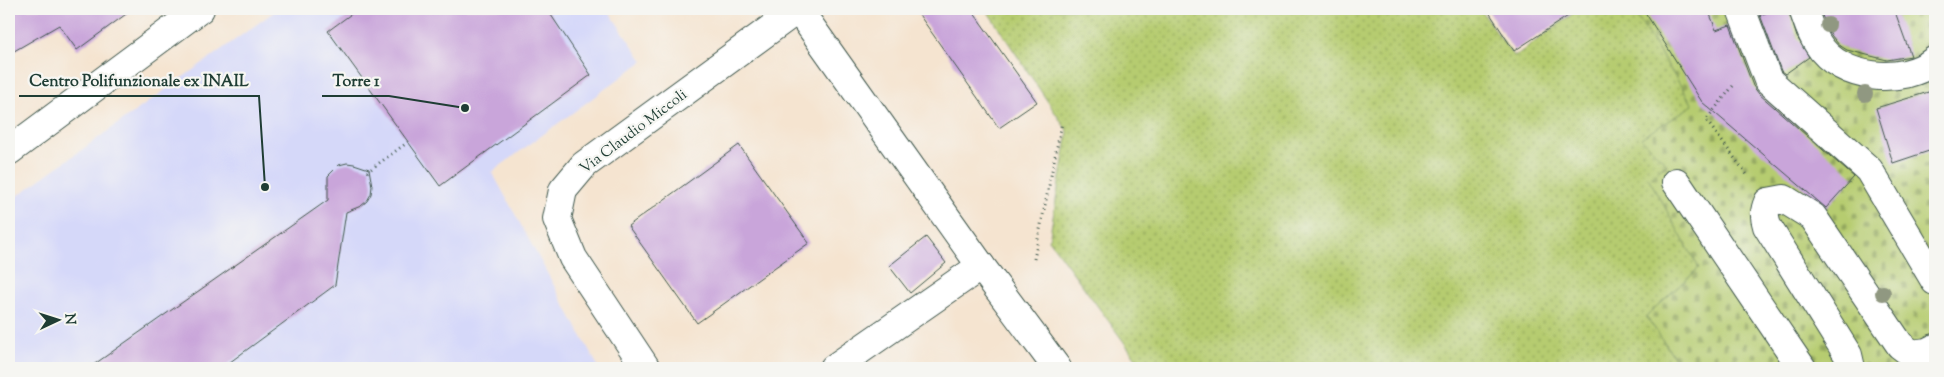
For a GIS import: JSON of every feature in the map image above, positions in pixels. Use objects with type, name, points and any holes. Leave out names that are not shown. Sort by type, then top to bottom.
[{"type":"street","points":[[9,150],[200,9]]},
{"type":"street","name":"Via Claudio Miccoli","points":[[646,368],[573,258],[557,219],[563,190],[584,165],[798,9],[981,266],[1057,368]]},
{"type":"street","points":[[1741,9],[1768,80],[1869,170],[1935,281]]},
{"type":"street","points":[[1803,9],[1818,45],[1838,64],[1862,74],[1891,76],[1910,73],[1935,60]]},
{"type":"street","points":[[1676,182],[1802,368]]},
{"type":"street","points":[[1851,368],[1848,355],[1767,226],[1764,217],[1768,202],[1784,199],[1813,217],[1900,345],[1912,354],[1927,352],[1935,348]]},
{"type":"street","points":[[834,368],[981,266]]},
{"type":"path","points":[[1706,120],[1768,202]]},
{"type":"path","points":[[1034,259],[1062,122]]},
{"type":"path","points":[[367,172],[408,142]]},
{"type":"shaded area","points":[[278,9],[607,9],[643,61],[492,172],[599,368],[9,368],[9,202]]},
{"type":"green space","points":[[986,9],[1480,9],[1514,57],[1579,9],[1632,9],[1693,105],[1666,163],[1650,179],[1699,268],[1646,316],[1682,368],[1143,368],[1049,240],[1068,132]]},
{"type":"green space","points":[[1632,9],[1935,9],[1935,368],[1682,368],[1646,316],[1699,268],[1649,179],[1666,163],[1641,138],[1693,105]]},
{"type":"building","points":[[9,9],[133,9],[77,50],[59,25],[9,54]]},
{"type":"building","points":[[358,9],[547,9],[591,75],[440,186],[328,31]]},
{"type":"building","points":[[915,9],[971,9],[1037,102],[999,128]]},
{"type":"building","points":[[1487,9],[1579,9],[1514,51]]},
{"type":"building","points":[[1643,9],[1708,9],[1716,30],[1730,25],[1753,86],[1759,94],[1854,177],[1826,208],[1702,102]]},
{"type":"building","points":[[1776,9],[1788,9],[1797,37],[1809,57],[1785,74],[1781,71],[1760,15]]},
{"type":"building","points":[[1819,9],[1894,9],[1911,56],[1887,60],[1847,50],[1839,45],[1831,35]]},
{"type":"building","points":[[1935,90],[1935,149],[1893,163],[1876,108]]},
{"type":"building","points":[[739,145],[809,243],[697,323],[628,226]]},
{"type":"building","points":[[347,163],[369,169],[372,186],[371,194],[367,201],[361,206],[346,212],[335,285],[222,368],[89,368],[328,200],[328,176],[339,165]]},
{"type":"building","points":[[926,237],[946,263],[910,293],[889,266]]},
{"type":"place","name":"Torre 1","points":[[465,108]]},
{"type":"place","name":"Centro Polifunzionale ex INAIL","points":[[265,187]]}]
